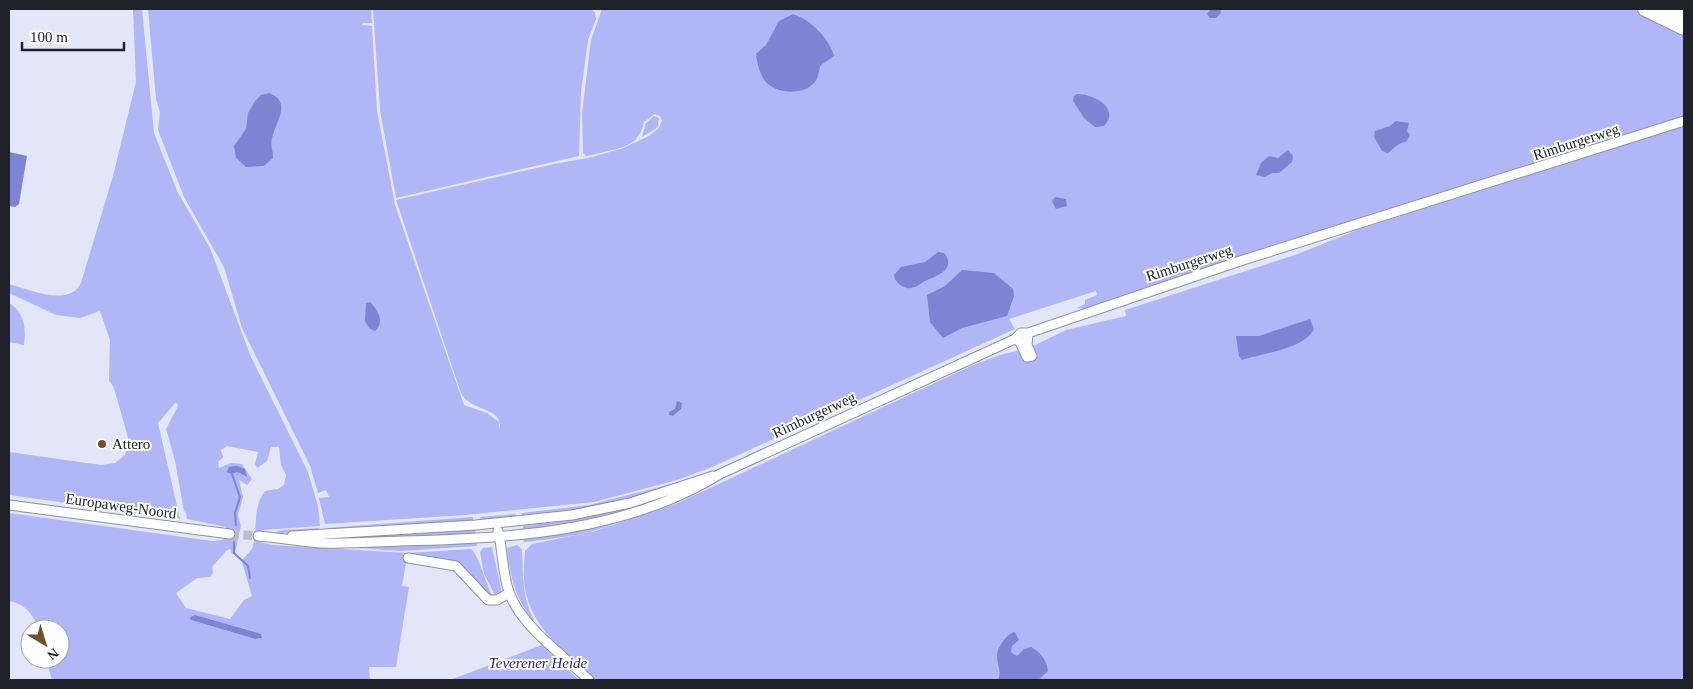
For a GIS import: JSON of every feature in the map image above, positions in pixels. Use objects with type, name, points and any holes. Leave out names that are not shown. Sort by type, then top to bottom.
[{"type":"highway","points":[[1645,9],[1684,28]]},
{"type":"highway","points":[[1669,9],[1684,16]]},
{"type":"street","name":"Rimburgerweg","points":[[500,536],[549,531],[606,520],[670,499],[702,485],[720,474],[1015,340],[1021,333],[1028,333],[1240,261],[1684,121]]},
{"type":"street","points":[[1015,340],[1020,342],[1029,357],[1028,333]]},
{"type":"street","name":"Rimburgerweg","points":[[496,523],[538,520],[600,510],[720,474]]},
{"type":"street","name":"Europaweg-Noord","points":[[9,505],[230,534]]},
{"type":"street","points":[[280,538],[285,535],[496,523],[500,536],[504,575],[509,592],[528,622],[589,680]]},
{"type":"street","points":[[258,536],[324,543],[426,541],[500,536]]},
{"type":"street","points":[[408,558],[456,566],[488,600],[497,600],[509,592]]},
{"type":"green space","points":[[133,9],[142,9],[154,133],[178,193],[210,248],[251,357],[308,472],[318,506],[320,526],[262,530],[259,532],[259,542],[273,545],[407,553],[471,549],[477,557],[493,597],[489,597],[467,572],[407,556],[402,586],[409,587],[396,667],[369,667],[370,680],[52,680],[49,669],[70,669],[70,619],[34,619],[28,610],[20,604],[9,601],[9,513],[212,541],[223,540],[226,537],[226,527],[187,519],[184,511],[175,461],[166,429],[178,406],[176,402],[158,423],[180,519],[9,495],[9,452],[101,465],[115,463],[125,455],[129,441],[114,388],[109,380],[110,340],[100,311],[80,318],[56,315],[9,293],[9,284],[58,296],[75,290],[81,283],[113,176],[136,82]],"holes":[[[227,446],[258,452],[255,464],[257,468],[267,461],[271,447],[279,447],[281,465],[286,475],[284,485],[278,489],[265,491],[258,504],[253,546],[242,562],[252,596],[244,600],[230,619],[186,608],[176,593],[197,578],[210,577],[213,573],[212,567],[227,550],[230,549],[232,554],[235,553],[241,526],[238,515],[243,497],[239,480],[247,485],[252,479],[242,464],[231,463],[219,468],[218,462],[223,457],[221,450]],[[195,615],[255,632],[262,638],[255,639],[191,620]]]},
{"type":"green space","points":[[148,9],[371,9],[372,23],[363,23],[362,25],[372,26],[377,111],[395,205],[464,405],[487,413],[499,422],[492,413],[472,404],[461,393],[396,200],[593,157],[623,148],[649,136],[659,128],[662,120],[660,116],[655,114],[644,122],[637,138],[631,143],[617,149],[592,155],[586,156],[583,153],[582,114],[591,40],[602,9],[1634,9],[1684,32],[1684,118],[1084,309],[1077,308],[1085,304],[1085,300],[1097,295],[1096,291],[1009,319],[1015,329],[712,467],[677,480],[594,502],[465,515],[325,524],[319,498],[329,497],[326,490],[318,493],[310,466],[242,328],[224,267],[184,197],[158,130],[160,112],[156,99]]},
{"type":"green space","points":[[373,9],[590,9],[595,12],[596,19],[588,40],[581,92],[579,156],[396,198],[380,110]]},
{"type":"green space","points":[[654,116],[659,118],[658,127],[642,137],[646,123]]},
{"type":"green space","points":[[1684,125],[1684,680],[594,680],[552,640],[535,616],[529,603],[525,589],[524,565],[525,551],[532,544],[595,531],[678,503],[971,366],[1000,355],[1020,350],[1021,352],[1066,330],[1126,316],[1125,310],[1295,255],[1360,229]]},
{"type":"green space","points":[[9,303],[18,311],[23,321],[24,345],[9,342]]},
{"type":"green space","points":[[698,482],[648,504],[591,521],[523,532],[523,526],[609,513]]},
{"type":"green space","points":[[675,483],[657,491],[620,502],[522,518],[522,513],[589,505]]},
{"type":"green space","points":[[515,514],[519,518],[478,522],[481,517]]},
{"type":"green space","points":[[629,516],[593,531],[524,542],[523,537]]},
{"type":"green space","points":[[473,517],[473,522],[331,532],[327,528]]},
{"type":"green space","points":[[475,527],[476,536],[327,539],[327,538]]},
{"type":"green space","points":[[319,528],[316,532],[273,533],[282,530]]},
{"type":"green space","points":[[476,541],[477,546],[399,551],[333,546]]},
{"type":"green space","points":[[517,545],[522,549],[525,594],[534,620],[532,620],[521,603],[512,577],[507,548]]},
{"type":"green space","points":[[492,547],[501,589],[500,594],[496,597],[484,574],[480,552],[483,548]]},
{"type":"green space","name":"Teverener Heide","points":[[542,645],[579,680],[450,680],[458,677]]},
{"type":"shaded area","points":[[1211,9],[1220,9],[1221,13],[1216,18],[1210,18],[1207,14]]},
{"type":"shaded area","points":[[793,14],[809,22],[818,30],[830,46],[834,56],[821,65],[817,79],[810,87],[791,92],[772,87],[767,83],[761,73],[756,54],[766,45],[779,21]]},
{"type":"shaded area","points":[[269,93],[276,97],[281,107],[281,113],[271,140],[273,158],[264,166],[246,167],[236,158],[234,146],[246,129],[248,113],[255,101],[261,95]]},
{"type":"shaded area","points":[[1077,94],[1090,96],[1103,103],[1109,113],[1104,126],[1095,127],[1084,118],[1073,101],[1074,96]]},
{"type":"shaded area","points":[[1396,121],[1409,123],[1407,131],[1410,135],[1407,141],[1399,144],[1388,153],[1382,151],[1374,137],[1375,131],[1390,126]]},
{"type":"shaded area","points":[[1288,150],[1293,156],[1292,162],[1279,173],[1272,173],[1265,177],[1256,175],[1261,163],[1269,156],[1278,158]]},
{"type":"shaded area","points":[[9,152],[27,156],[19,204],[15,207],[9,206]]},
{"type":"shaded area","points":[[1055,197],[1066,199],[1067,206],[1056,209],[1052,201]]},
{"type":"shaded area","points":[[938,252],[944,253],[948,263],[947,268],[940,274],[912,288],[901,286],[896,281],[894,275],[901,267],[925,262]]},
{"type":"shaded area","points":[[962,270],[994,273],[1013,289],[1014,296],[1007,316],[962,328],[943,338],[930,322],[927,295],[945,286]]},
{"type":"shaded area","points":[[370,302],[378,312],[380,320],[380,324],[375,331],[369,328],[365,321],[366,303]]},
{"type":"shaded area","points":[[1310,319],[1314,329],[1301,342],[1281,350],[1242,360],[1239,356],[1236,336],[1259,336]]},
{"type":"shaded area","points":[[677,401],[682,403],[681,409],[673,416],[669,415],[669,412],[675,409]]},
{"type":"shaded area","points":[[237,466],[245,469],[247,477],[238,472],[231,474],[227,472],[229,467]]},
{"type":"shaded area","points":[[195,615],[261,634],[262,638],[255,639],[191,620],[190,617]]},
{"type":"shaded area","points":[[1015,632],[1019,640],[1012,646],[1011,652],[1017,656],[1024,649],[1031,647],[1045,660],[1048,671],[1038,680],[998,680],[997,656],[999,649],[1003,641]]},
{"type":"waterway","points":[[232,474],[240,497],[235,513],[236,525]]},
{"type":"waterway","points":[[234,542],[234,553],[248,566],[250,578]]},
{"type":"tunnel","points":[[230,534],[258,536]]},
{"type":"place","name":"Attero","points":[[102,444]]}]
